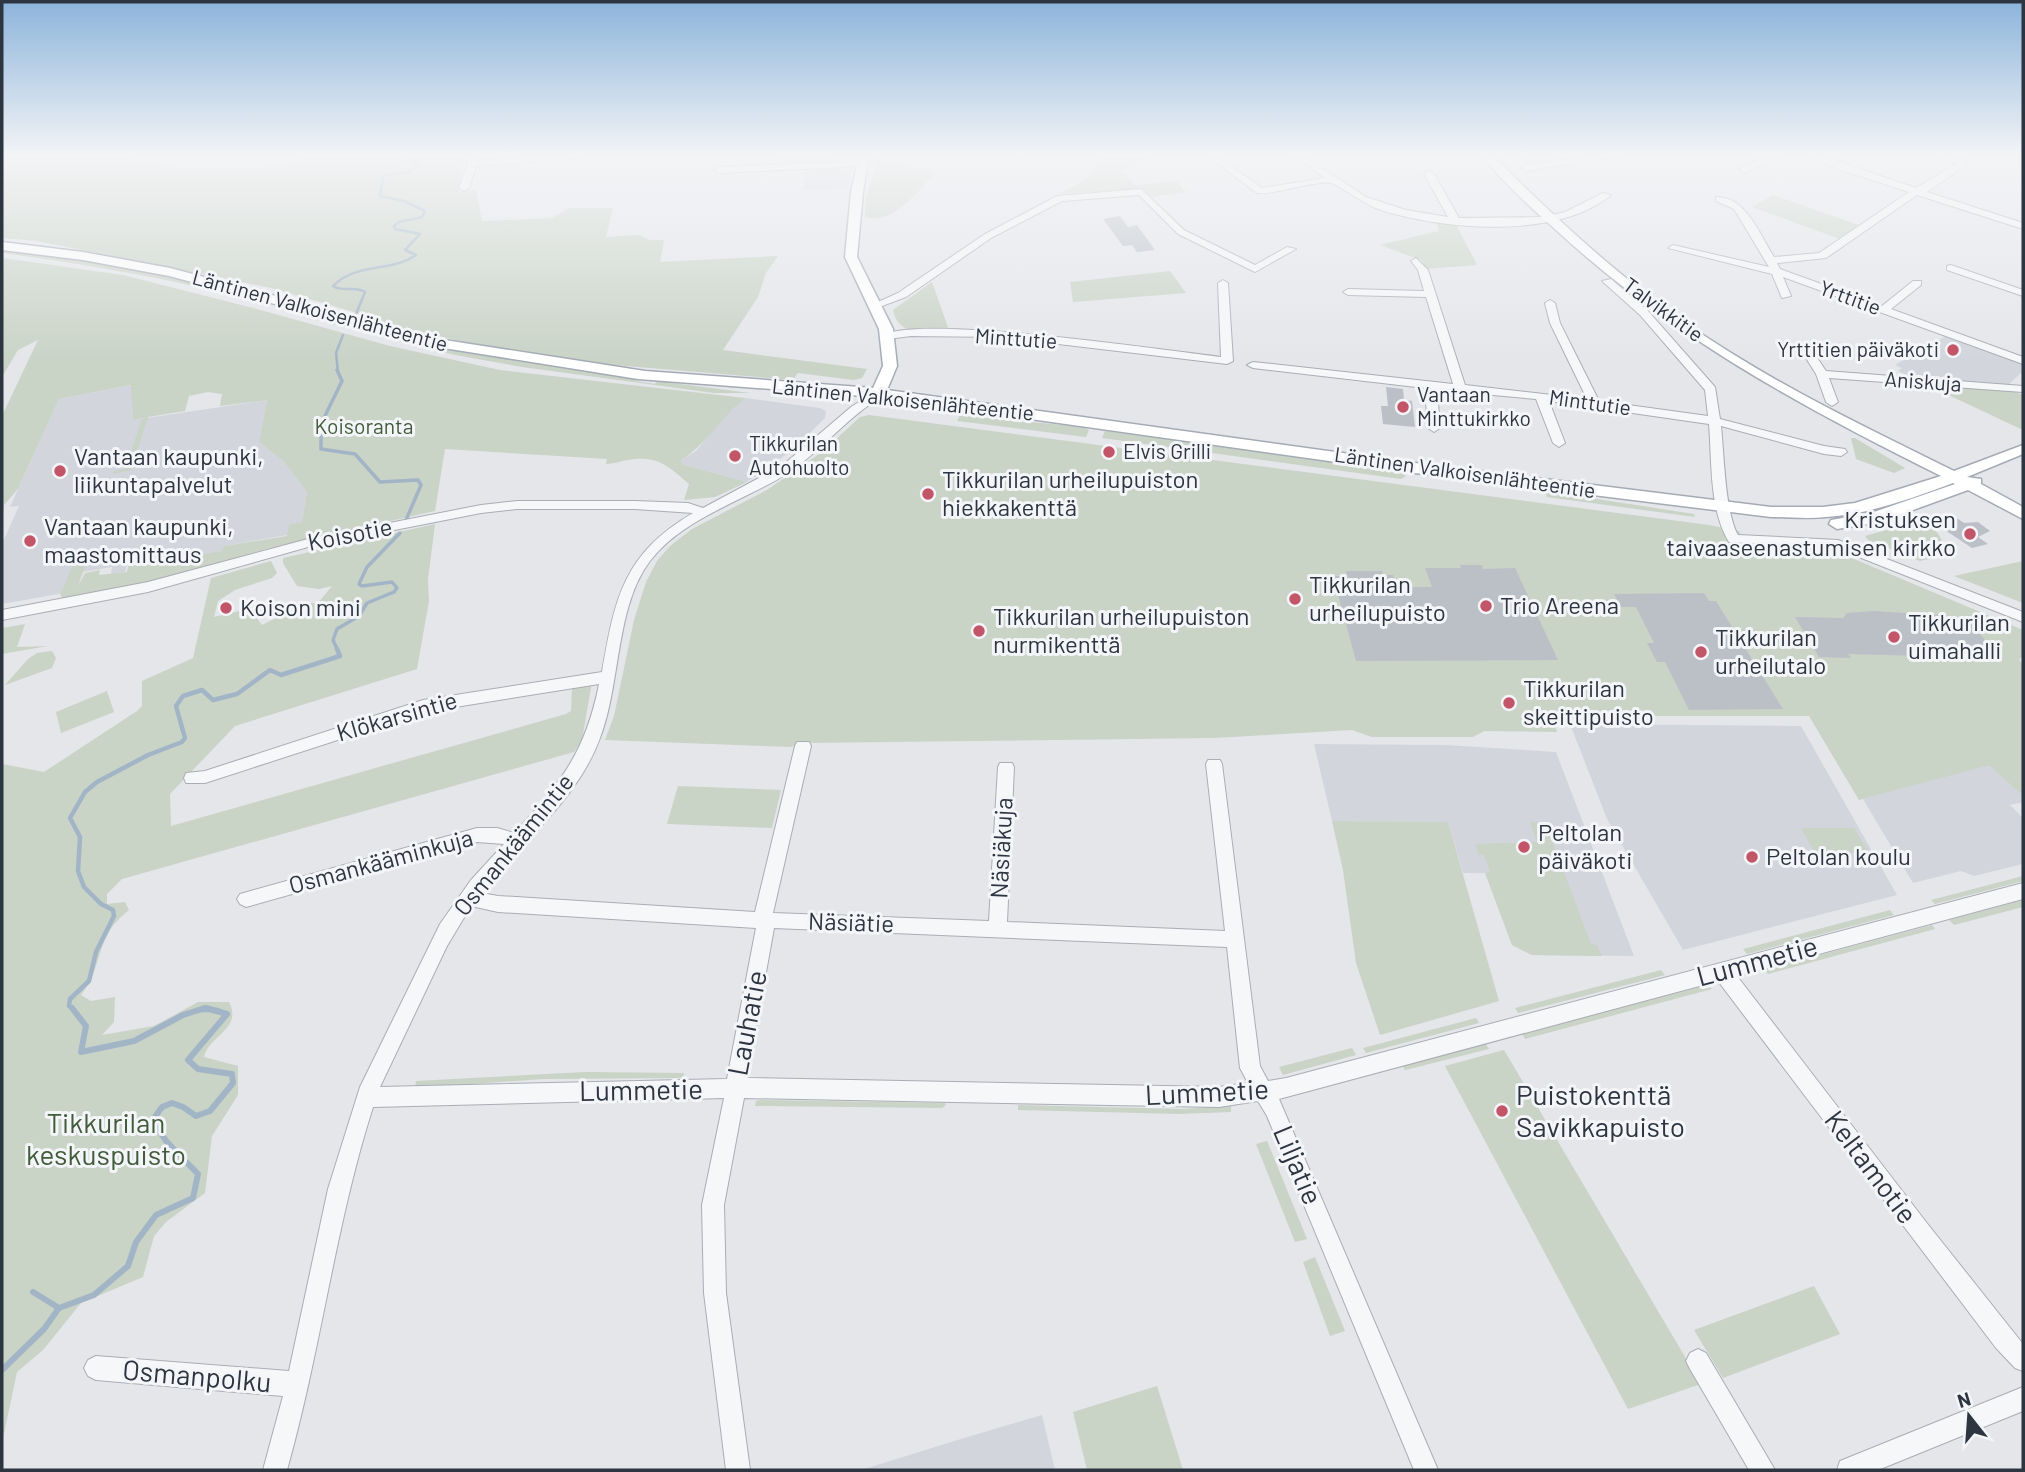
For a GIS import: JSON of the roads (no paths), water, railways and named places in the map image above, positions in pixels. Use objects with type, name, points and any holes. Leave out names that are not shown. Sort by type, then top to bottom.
[{"type":"main road","points":[[854,224],[851,257],[888,343],[890,366],[870,396]]},
{"type":"main road","name":"Talvikkitie","points":[[1556,224],[1639,294],[1775,388],[2023,522]]},
{"type":"main road","name":"Läntinen Valkoisenlähteentie","points":[[2,246],[83,256],[191,277],[438,343],[638,375],[870,396],[1167,433],[1639,496],[1800,524],[1846,523],[1874,518],[1954,483]]},
{"type":"main road","points":[[1954,483],[2023,449]]},
{"type":"main road","points":[[1954,483],[2023,462]]},
{"type":"main road","name":"Talvikkitie","points":[[1954,483],[2023,514]]},
{"type":"street","points":[[874,306],[902,295],[988,236],[1012,224]]},
{"type":"street","points":[[1173,224],[1181,232],[1255,269],[1292,249]]},
{"type":"street","points":[[1749,224],[1772,260],[1787,296]]},
{"type":"street","points":[[1772,260],[1822,256],[1869,224]]},
{"type":"street","name":"Yrttitie","points":[[1673,248],[1778,272],[2023,361]]},
{"type":"street","points":[[1416,261],[1423,270],[1460,388]]},
{"type":"street","points":[[1951,268],[2023,293]]},
{"type":"street","points":[[1607,281],[1644,313],[1711,389],[1725,511],[1728,529],[1734,539],[1838,544],[2023,617]]},
{"type":"street","name":"Minttutie","points":[[888,343],[911,333],[1000,334],[1227,361],[1223,283]]},
{"type":"street","points":[[1884,310],[1917,283]]},
{"type":"street","points":[[1348,292],[1430,294]]},
{"type":"street","points":[[1550,303],[1555,323],[1595,404]]},
{"type":"street","points":[[1810,355],[1822,374],[1832,402]]},
{"type":"street","name":"Minttutie","points":[[1253,365],[1541,396],[1715,421],[1824,450],[1841,452]]},
{"type":"street","name":"Aniskuja","points":[[1822,374],[2023,389]]},
{"type":"street","points":[[1431,386],[1434,428]]},
{"type":"street","name":"Osmankäämintie","points":[[275,1470],[348,1159],[366,1097],[447,927],[487,870],[516,841],[581,762],[600,719],[626,595],[642,561],[670,532],[784,470],[870,396]]},
{"type":"street","points":[[1541,396],[1559,443]]},
{"type":"street","name":"Koisotie","points":[[2,615],[148,587],[288,548],[481,509],[517,505],[635,505],[688,507],[703,512]]},
{"type":"street","name":"Klökarsintie","points":[[192,778],[205,777],[423,706],[607,677]]},
{"type":"street","name":"Lauhatie","points":[[738,1470],[715,1293],[713,1205],[765,920],[764,909],[803,746]]},
{"type":"street","name":"Liljatie","points":[[1214,764],[1250,1068],[1274,1109],[1426,1470]]},
{"type":"street","name":"Näsiäkuja","points":[[998,929],[1006,767]]},
{"type":"street","name":"Osmankääminkuja","points":[[246,899],[477,835],[497,835],[516,841]]},
{"type":"street","name":"Lummetie","points":[[366,1097],[735,1088],[1219,1097],[1263,1092],[2023,891]]},
{"type":"street","name":"Näsiätie","points":[[467,898],[498,904],[765,920],[1235,939]]},
{"type":"street","name":"Keltamotie","points":[[1722,971],[1918,1230],[2023,1360]]},
{"type":"street","points":[[1698,1360],[1763,1470]]},
{"type":"street","name":"Osmanpolku","points":[[96,1368],[283,1384],[298,1381]]},
{"type":"street","points":[[1849,1470],[2023,1399]]},
{"type":"waterway","points":[[356,314],[365,292],[333,286],[352,274],[406,261],[416,255],[405,250],[420,234],[395,229],[397,224]]},
{"type":"waterway","points":[[338,372],[336,353],[343,335]]},
{"type":"waterway","points":[[337,370],[342,381],[321,424],[321,449],[355,454],[380,482],[418,480],[421,485],[406,520]]},
{"type":"waterway","points":[[338,651],[333,640],[337,629],[359,616],[367,603],[394,592],[397,588],[392,582],[362,586],[359,584],[367,567],[400,533]]},
{"type":"waterway","points":[[73,1009],[69,1006],[70,999],[89,981],[96,952],[114,916],[113,910],[101,904],[84,887],[78,871],[80,837],[70,818],[85,792],[97,782],[148,755],[182,742],[185,738],[176,706],[183,696],[202,690],[213,700],[237,694],[270,670],[281,675],[340,656],[337,649]]},
{"type":"waterway","points":[[199,1010],[205,1008]]},
{"type":"waterway","points":[[206,1008],[213,1010]]},
{"type":"waterway","points":[[73,1009],[86,1026],[81,1052],[134,1041],[183,1015],[199,1010]]},
{"type":"waterway","points":[[199,1010],[213,1010]]},
{"type":"waterway","points":[[59,1308],[94,1295],[128,1266],[136,1242],[156,1215],[193,1198],[198,1174],[167,1142],[152,1121],[162,1107],[172,1103],[196,1116],[210,1111],[233,1083],[232,1074],[198,1069],[188,1060],[227,1014],[213,1010]]},
{"type":"waterway","points":[[213,1010],[218,1010]]},
{"type":"waterway","points":[[33,1292],[59,1308]]},
{"type":"waterway","points":[[2,1370],[44,1329],[59,1308]]},
{"type":"place","name":"Yrttitien päiväkoti","points":[[1953,350]]},
{"type":"place","name":"Vantaan Minttukirkko","points":[[1403,407]]},
{"type":"place","name":"Elvis Grilli","points":[[1109,452]]},
{"type":"place","name":"Tikkurilan Autohuolto","points":[[735,456]]},
{"type":"place","name":"Vantaan kaupunki, liikuntapalvelut","points":[[60,471]]},
{"type":"place","name":"Tikkurilan urheilupuiston hiekkakenttä","points":[[928,494]]},
{"type":"place","name":"Kristuksen taivaaseenastumisen kirkko","points":[[1970,534]]},
{"type":"place","name":"Vantaan kaupunki, maastomittaus","points":[[30,541]]},
{"type":"place","name":"Tikkurilan urheilupuisto","points":[[1295,599]]},
{"type":"place","name":"Trio Areena","points":[[1486,606]]},
{"type":"place","name":"Koison mini","points":[[226,608]]},
{"type":"place","name":"Tikkurilan urheilupuiston nurmikenttä","points":[[979,631]]},
{"type":"place","name":"Tikkurilan uimahalli","points":[[1894,637]]},
{"type":"place","name":"Tikkurilan urheilutalo","points":[[1701,652]]},
{"type":"place","name":"Tikkurilan skeittipuisto","points":[[1509,703]]},
{"type":"place","name":"Peltolan päiväkoti","points":[[1524,847]]},
{"type":"place","name":"Peltolan koulu","points":[[1752,857]]},
{"type":"place","name":"Puistokenttä Savikkapuisto","points":[[1502,1111]]},
{"type":"park label","name":"Koisoranta","points":[[364,427]]},
{"type":"park label","name":"Tikkurilan keskuspuisto","points":[[106,1139]]}]
